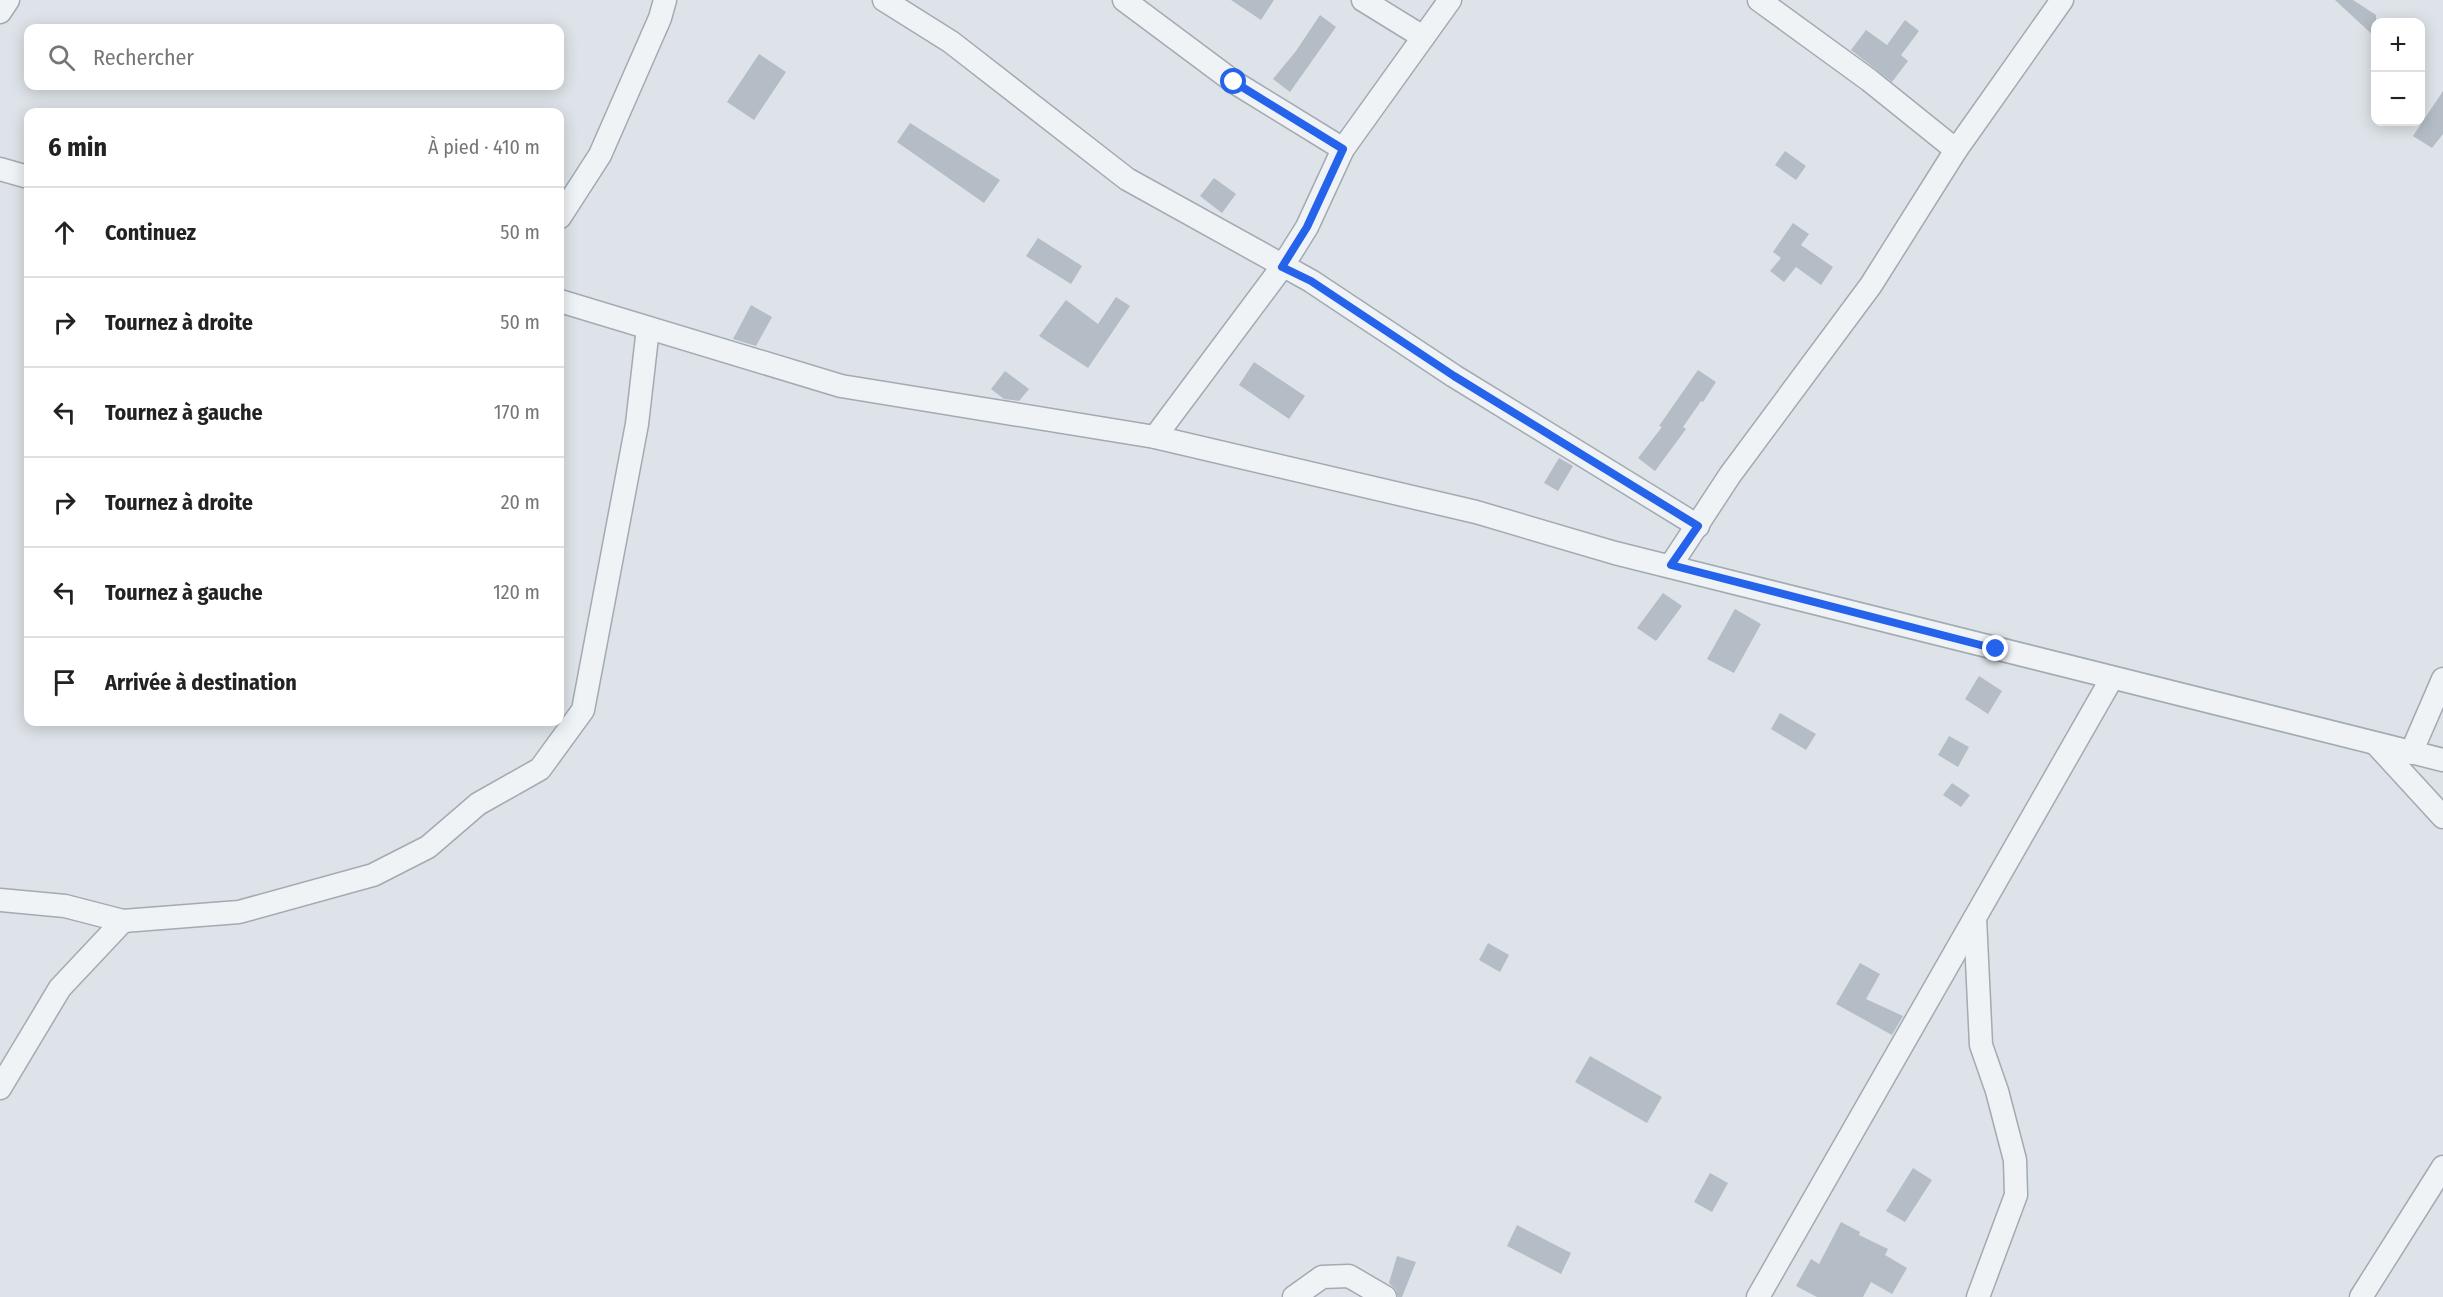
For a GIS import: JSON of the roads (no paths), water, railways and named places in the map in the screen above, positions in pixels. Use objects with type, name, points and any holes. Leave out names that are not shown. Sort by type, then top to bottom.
[{"type":"street","points":[[0,12],[8,0]]},
{"type":"street","points":[[564,211],[600,155],[660,18],[665,0]]},
{"type":"street","points":[[884,0],[951,42],[1127,178],[1282,267],[1311,281],[1454,376],[1698,526]]},
{"type":"street","points":[[1124,0],[1234,82],[1343,149]]},
{"type":"street","points":[[1363,0],[1423,37]]},
{"type":"street","points":[[1155,437],[1282,267],[1307,227],[1343,149],[1450,0]]},
{"type":"street","points":[[1760,0],[1869,80],[1956,150]]},
{"type":"street","points":[[1671,565],[1730,476],[1871,285],[1956,150],[2062,0]]},
{"type":"street","points":[[0,169],[24,176]]},
{"type":"street","points":[[564,302],[841,386],[1155,437],[1476,512],[1615,553],[1671,565],[2443,760]]},
{"type":"street","points":[[0,900],[66,906],[123,921],[239,912],[373,875],[428,847],[478,804],[540,769],[583,710],[637,424],[648,328]]},
{"type":"street","points":[[1758,1297],[2112,678]]},
{"type":"street","points":[[2411,753],[2443,679]]},
{"type":"street","points":[[2376,744],[2443,817]]},
{"type":"street","points":[[1975,918],[1981,1045],[1997,1091],[2015,1160],[2016,1195],[1978,1297]]},
{"type":"street","points":[[0,1088],[60,988],[123,921]]},
{"type":"street","points":[[2361,1297],[2443,1167]]},
{"type":"street","points":[[1294,1297],[1322,1277],[1349,1276],[1385,1297]]}]
